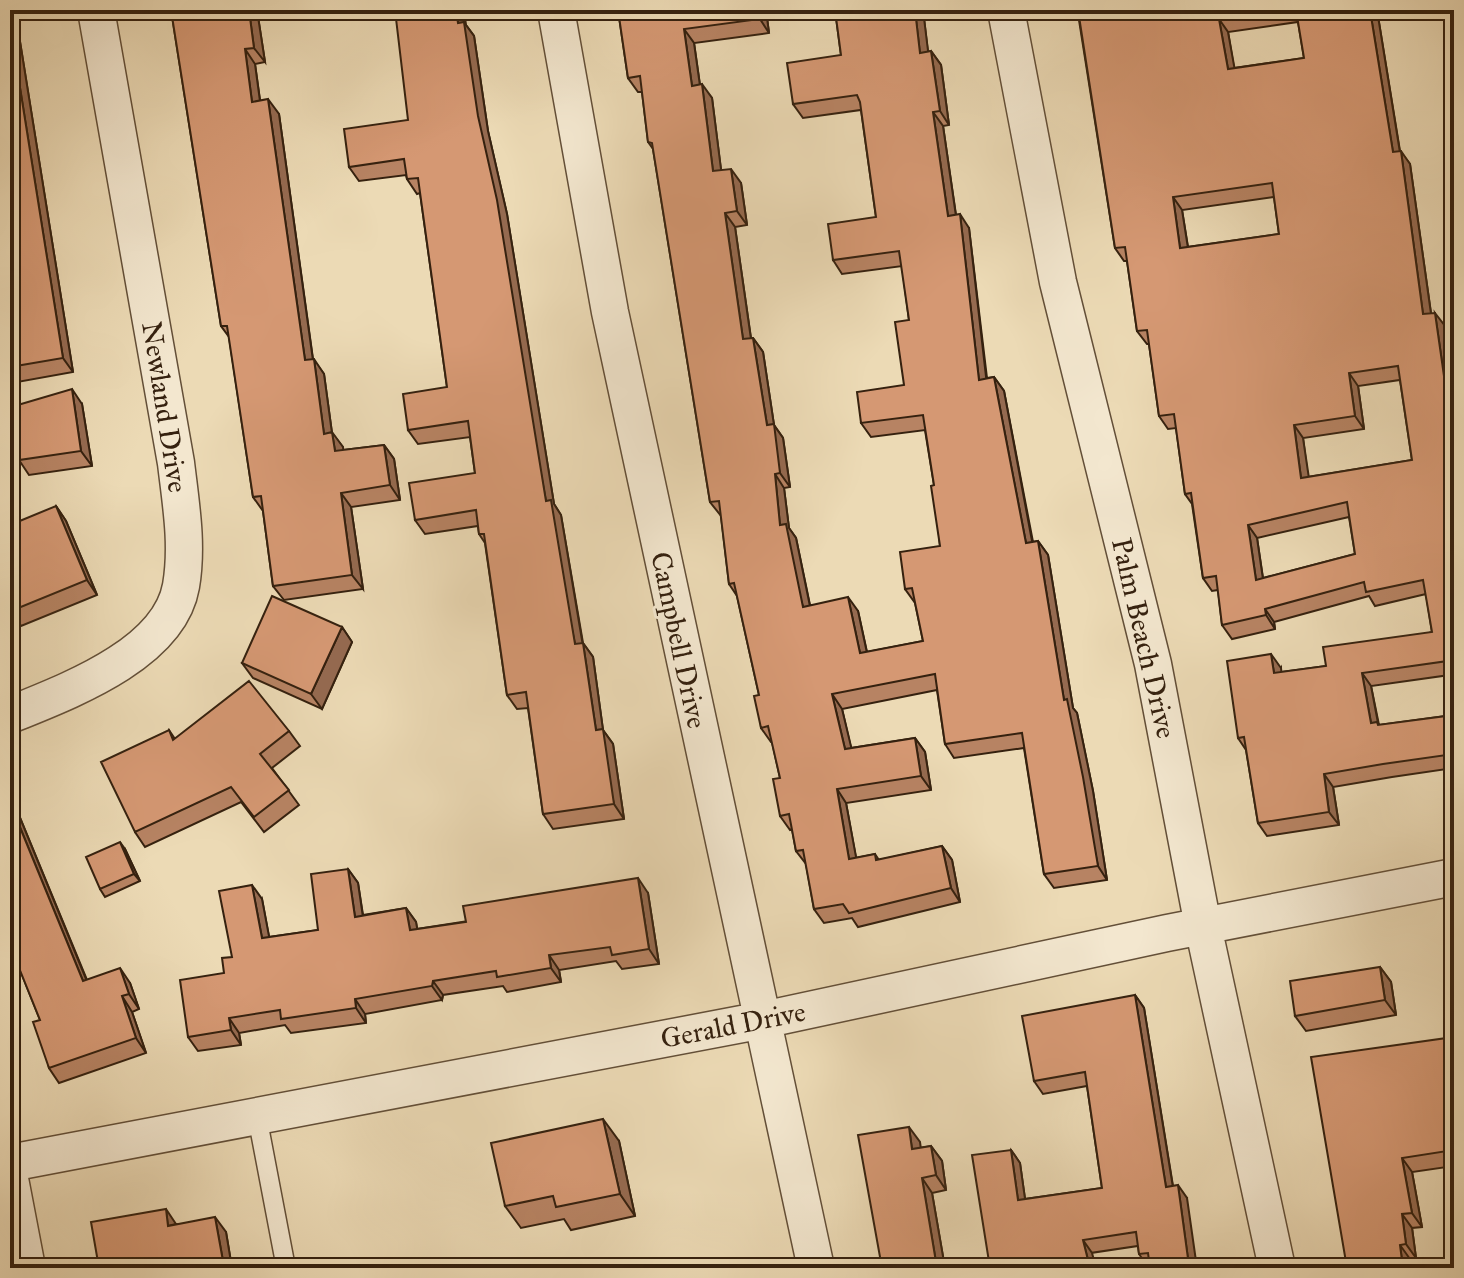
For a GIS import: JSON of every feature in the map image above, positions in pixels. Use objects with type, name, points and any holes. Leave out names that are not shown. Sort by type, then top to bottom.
[{"type":"street","name":"Newland Drive","points":[[10,715],[67,692],[134,656],[163,622],[181,590],[185,538],[176,463],[96,10]]},
{"type":"street","name":"Campbell Drive","points":[[556,10],[610,312],[704,760],[816,1268]]},
{"type":"street","name":"Palm Beach Drive","points":[[1006,10],[1058,282],[1153,664],[1203,926],[1277,1268]]},
{"type":"street","name":"Gerald Drive","points":[[10,1163],[763,1020],[1203,926],[1454,877]]},
{"type":"street","points":[[10,1179],[27,1268]]},
{"type":"lane","points":[[257,1116],[286,1268]]},
{"type":"building","points":[[171,10],[249,10],[254,48],[245,49],[252,102],[268,99],[305,360],[314,359],[324,434],[332,432],[335,451],[384,445],[390,485],[341,493],[352,575],[273,586],[261,496],[253,497],[227,326],[221,326]]},
{"type":"building","points":[[395,10],[456,10],[458,23],[464,22],[478,116],[497,200],[546,501],[551,500],[575,644],[583,643],[596,730],[603,729],[614,804],[543,814],[526,692],[507,695],[484,534],[479,534],[476,510],[415,520],[409,483],[475,473],[468,421],[408,430],[403,394],[447,387],[418,178],[407,179],[404,159],[349,167],[344,129],[408,120]]},
{"type":"building","points":[[618,10],[758,10],[760,19],[684,29],[692,86],[702,84],[713,171],[731,169],[737,211],[725,213],[743,339],[753,338],[767,425],[774,424],[780,473],[775,474],[780,525],[786,524],[803,607],[848,597],[860,653],[923,641],[912,588],[905,589],[900,552],[940,546],[931,486],[934,485],[923,415],[861,423],[857,392],[904,385],[895,322],[909,320],[899,251],[833,260],[828,224],[876,217],[860,102],[857,95],[793,104],[787,63],[841,55],[835,10],[915,10],[920,53],[931,51],[940,111],[933,112],[948,216],[960,214],[979,380],[994,377],[1026,543],[1038,541],[1064,700],[1067,699],[1083,777],[1098,866],[1044,874],[1022,733],[945,744],[935,674],[832,694],[845,749],[915,738],[921,776],[837,789],[849,859],[875,854],[876,860],[942,846],[951,888],[849,913],[843,904],[814,909],[803,850],[796,851],[789,814],[780,816],[773,779],[780,778],[768,726],[761,728],[754,696],[759,695],[734,583],[729,584],[719,501],[710,502],[652,143],[648,142],[640,76],[628,78]]},
{"type":"building","points":[[1078,10],[1280,10],[1219,19],[1228,69],[1304,58],[1296,10],[1370,10],[1393,152],[1401,151],[1423,314],[1435,313],[1445,383],[1452,381],[1454,392],[1454,700],[1448,661],[1362,673],[1371,723],[1377,722],[1378,725],[1454,715],[1454,754],[1324,774],[1329,812],[1258,823],[1244,737],[1238,738],[1227,661],[1271,654],[1274,673],[1326,666],[1323,647],[1432,632],[1423,580],[1366,592],[1364,582],[1265,609],[1266,615],[1222,625],[1216,576],[1203,578],[1191,493],[1185,494],[1174,414],[1159,416],[1147,330],[1137,331],[1125,247],[1115,248]],"holes":[[[1272,183],[1279,234],[1180,248],[1173,197]],[[1398,366],[1412,460],[1301,478],[1294,425],[1355,416],[1349,373]],[[1347,502],[1355,554],[1256,580],[1248,525]]]},
{"type":"building","points":[[10,25],[63,358],[10,367]]},
{"type":"building","points":[[72,389],[81,451],[19,460],[11,407]]},
{"type":"building","points":[[56,506],[87,580],[11,611],[10,525]]},
{"type":"building","points":[[272,596],[342,627],[311,694],[242,663]]},
{"type":"building","points":[[249,681],[289,731],[260,754],[289,790],[254,817],[231,787],[135,832],[101,762],[169,730],[173,740]]},
{"type":"building","points":[[10,803],[83,981],[120,968],[129,994],[122,996],[136,1038],[49,1068],[33,1022],[40,1020],[10,949]]},
{"type":"building","points":[[120,842],[134,874],[100,889],[86,857]]},
{"type":"building","points":[[348,869],[355,917],[406,908],[410,930],[466,922],[463,906],[638,878],[649,949],[612,955],[610,947],[549,955],[551,968],[497,977],[496,971],[433,981],[432,986],[355,999],[356,1008],[281,1019],[280,1010],[229,1018],[231,1030],[188,1037],[180,980],[224,973],[222,958],[232,957],[219,891],[252,885],[262,938],[318,930],[311,874]]},
{"type":"building","points":[[1454,946],[1454,982],[1447,947]]},
{"type":"building","points":[[1380,967],[1385,1000],[1295,1016],[1290,981]]},
{"type":"building","points":[[1135,995],[1166,1187],[1178,1185],[1189,1266],[1198,1265],[1198,1268],[1150,1268],[1148,1253],[1139,1254],[1136,1232],[1083,1240],[1090,1268],[990,1268],[972,1155],[1011,1150],[1018,1200],[1102,1188],[1085,1072],[1034,1081],[1022,1016]]},
{"type":"building","points":[[1454,1037],[1454,1150],[1402,1158],[1412,1213],[1402,1214],[1406,1244],[1400,1245],[1403,1268],[1347,1268],[1311,1057]]},
{"type":"building","points":[[603,1119],[620,1194],[556,1207],[553,1196],[505,1206],[491,1143]]},
{"type":"building","points":[[909,1127],[912,1149],[931,1146],[936,1175],[922,1178],[937,1268],[882,1268],[858,1135]]},
{"type":"building","points":[[166,1209],[168,1226],[215,1217],[223,1261],[186,1268],[99,1268],[91,1222]]}]
